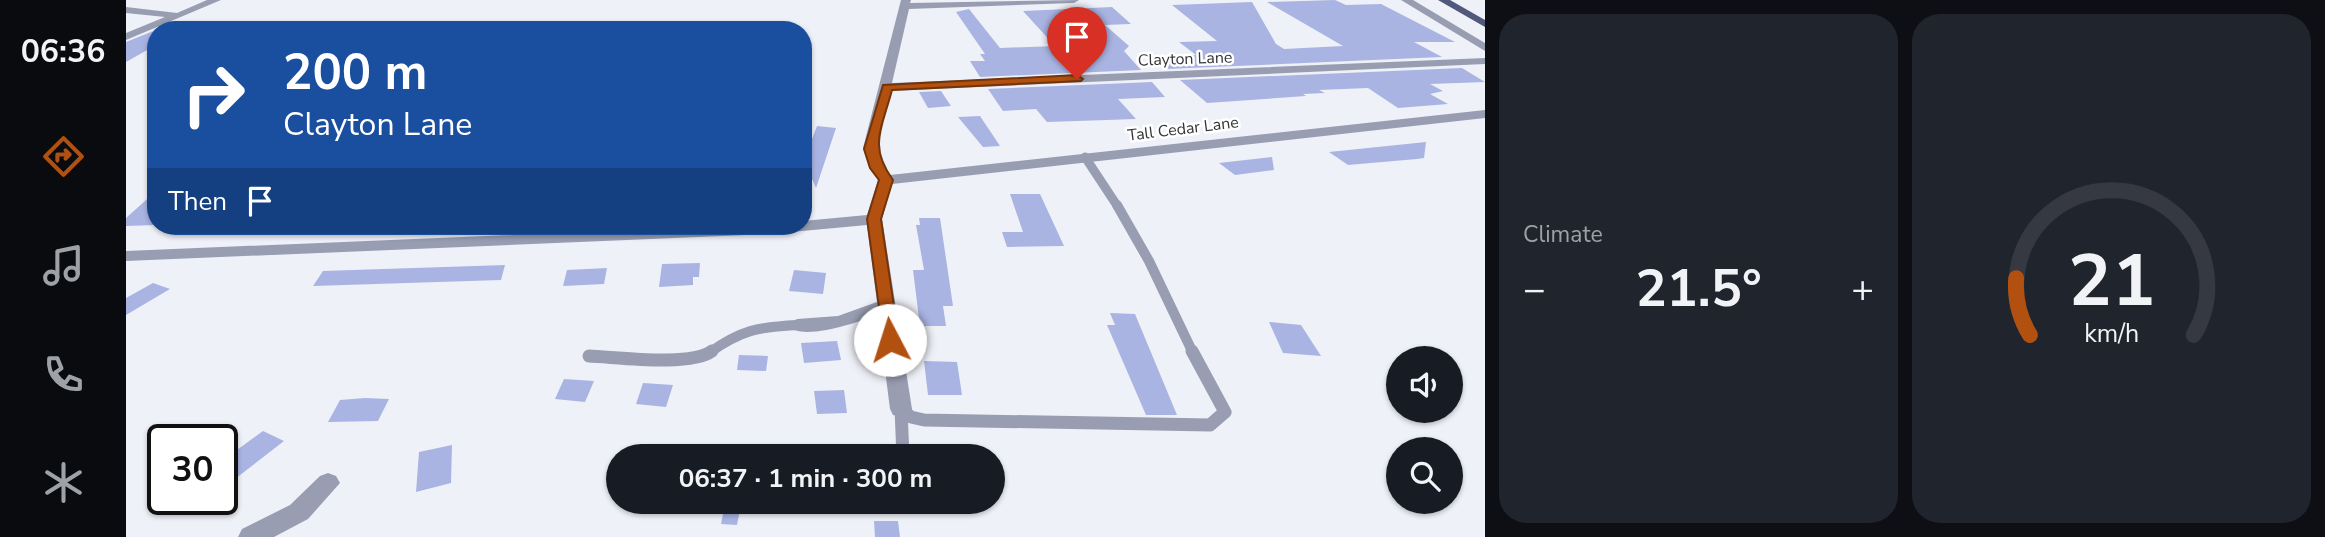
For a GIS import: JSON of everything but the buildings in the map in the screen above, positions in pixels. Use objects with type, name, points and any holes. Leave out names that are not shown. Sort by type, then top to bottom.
[{"type":"main road","points":[[1443,0],[1485,24]]},
{"type":"main road","points":[[1467,0],[1485,11]]},
{"type":"street","points":[[166,21],[216,0]]},
{"type":"street","points":[[901,409],[874,219],[886,180],[877,168],[870,149],[905,3],[1074,0]]},
{"type":"street","points":[[1406,0],[1485,48]]},
{"type":"street","points":[[126,10],[178,16]]},
{"type":"street","points":[[126,37],[147,29]]},
{"type":"street","name":"Clayton Lane","points":[[887,87],[1485,61]]},
{"type":"street","name":"Tall Cedar Lane","points":[[886,180],[1485,114]]},
{"type":"street","points":[[812,225],[874,219]]},
{"type":"street","points":[[126,256],[627,235]]},
{"type":"street","points":[[797,325],[840,322],[887,305]]},
{"type":"street","points":[[251,537],[299,512],[328,483]]},
{"type":"lane","points":[[901,409],[911,417],[925,420],[1210,425],[1225,412],[1223,402],[1205,379],[1146,251],[1121,207],[1085,157]]},
{"type":"lane","points":[[589,356],[651,359],[704,357],[734,335],[758,327],[797,325]]},
{"type":"lane","points":[[901,409],[902,444]]},
{"type":"route","points":[[890,340],[874,219],[886,180],[877,168],[870,149],[887,87],[1077,79]]}]
